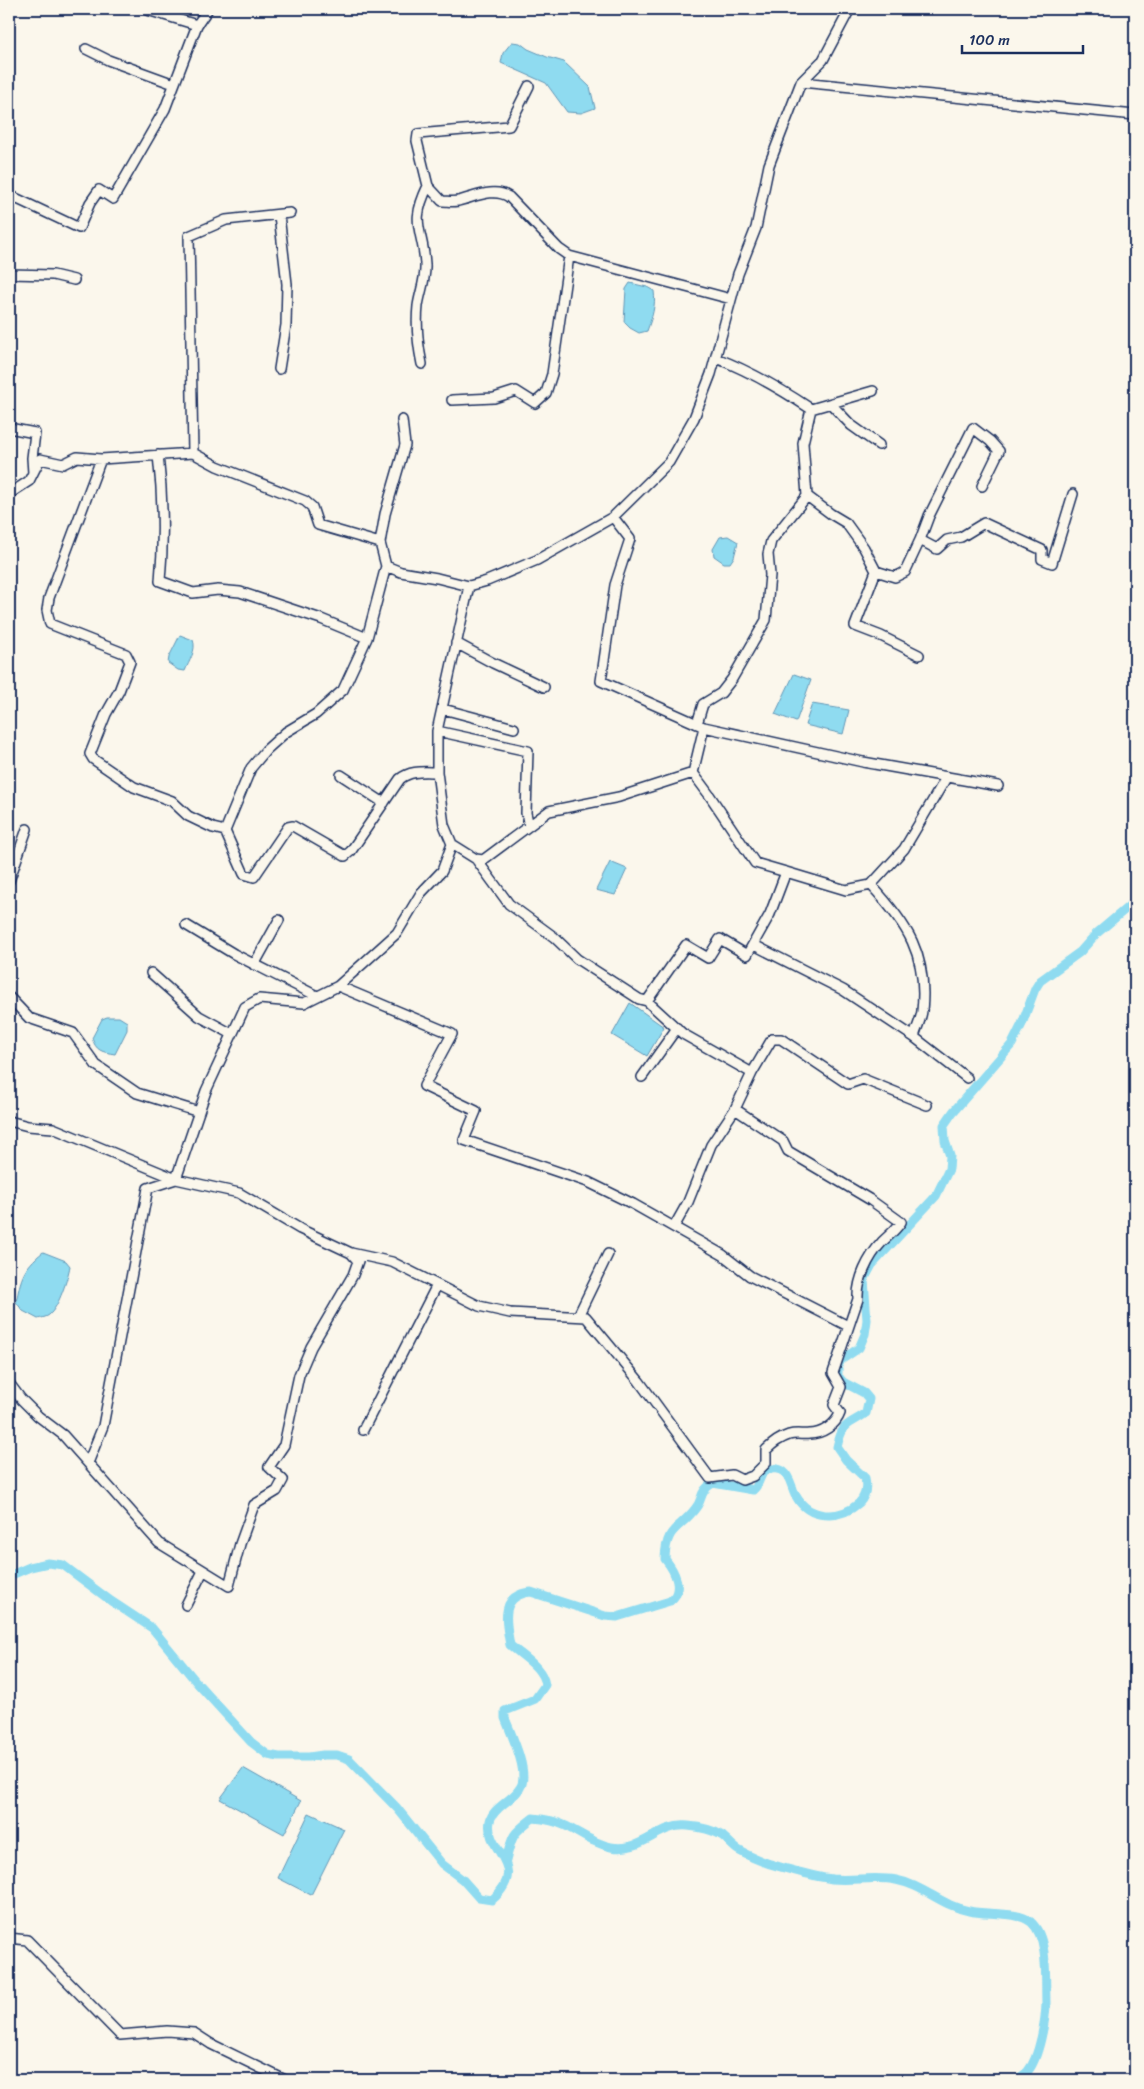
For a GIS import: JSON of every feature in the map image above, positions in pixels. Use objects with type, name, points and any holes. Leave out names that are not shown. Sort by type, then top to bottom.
[{"type":"street","points":[[144,9],[197,25]]},
{"type":"street","points":[[9,195],[79,228],[90,203],[99,190],[113,199],[165,109],[197,25],[208,9]]},
{"type":"street","points":[[386,566],[401,572],[469,586],[487,581],[537,560],[613,517],[670,462],[694,418],[716,358],[738,274],[756,228],[769,165],[801,82],[823,60],[850,9]]},
{"type":"street","points":[[86,49],[108,60],[174,84]]},
{"type":"street","points":[[801,82],[1135,115]]},
{"type":"street","points":[[529,86],[509,126],[418,134],[417,142],[428,186],[442,201],[456,202],[480,194],[502,192],[558,249],[569,256],[731,300]]},
{"type":"street","points":[[422,364],[417,329],[418,305],[424,284],[425,264],[417,223],[419,204],[428,186]]},
{"type":"street","points":[[193,453],[190,236],[226,220],[290,214]]},
{"type":"street","points":[[279,215],[287,284],[286,324],[279,369]]},
{"type":"street","points":[[452,400],[494,398],[516,391],[535,404],[546,393],[556,353],[569,256]]},
{"type":"street","points":[[9,274],[46,275],[74,280]]},
{"type":"street","points":[[716,358],[736,366],[780,389],[811,409],[873,391]]},
{"type":"street","points":[[831,404],[850,426],[879,445]]},
{"type":"street","points":[[811,409],[803,442],[807,496],[771,541],[768,554],[770,575],[766,620],[732,679],[721,693],[703,704],[693,773],[755,862],[846,890],[871,885],[904,849],[946,778]]},
{"type":"street","points":[[225,831],[251,768],[266,750],[286,732],[316,714],[343,690],[367,638],[386,566],[380,543],[385,514],[405,445],[402,420]]},
{"type":"street","points":[[9,428],[35,433],[32,458],[34,473]]},
{"type":"street","points":[[807,496],[830,514],[846,523],[864,548],[876,571],[895,577],[905,572],[929,516],[973,428],[990,441],[999,451],[982,486]]},
{"type":"street","points":[[9,494],[29,481],[40,459],[63,464],[77,457],[100,459],[193,453],[217,466],[305,501],[312,508],[318,525],[380,543]]},
{"type":"street","points":[[158,455],[162,485],[164,542],[160,581],[193,593],[218,590],[240,592],[320,618],[367,638]]},
{"type":"street","points":[[100,459],[49,598],[47,610],[50,624],[126,654],[130,662],[90,754],[93,759],[134,787],[172,801],[188,816],[225,831],[244,874],[254,877],[288,827],[293,826],[345,856],[351,851],[400,779],[406,774],[437,772]]},
{"type":"street","points":[[920,540],[937,549],[947,540],[962,537],[984,523],[1042,550],[1042,559],[1052,563],[1073,494]]},
{"type":"street","points":[[613,517],[630,538],[615,585],[601,681],[700,725],[863,762],[998,786]]},
{"type":"street","points":[[876,571],[855,626],[918,655]]},
{"type":"street","points":[[469,586],[437,731],[437,772],[444,825],[452,844],[476,859],[509,904],[554,937],[577,959],[639,999],[647,1001],[683,1034],[752,1073]]},
{"type":"street","points":[[456,643],[544,687]]},
{"type":"street","points":[[443,708],[514,728]]},
{"type":"street","points":[[437,731],[528,751],[526,814],[530,826]]},
{"type":"street","points":[[476,859],[483,860],[490,857],[549,811],[620,797],[693,773]]},
{"type":"street","points":[[341,775],[384,803]]},
{"type":"street","points":[[9,880],[27,829]]},
{"type":"street","points":[[176,1179],[206,1092],[245,1007],[259,999],[304,1003],[338,986],[397,933],[421,892],[442,872],[452,844]]},
{"type":"street","points":[[647,1001],[686,945],[708,958],[720,939],[746,955],[754,945],[770,914],[786,872]]},
{"type":"street","points":[[871,885],[893,909],[910,935],[922,963],[922,1012],[914,1037]]},
{"type":"street","points":[[254,964],[279,920]]},
{"type":"street","points":[[186,924],[254,964],[317,996]]},
{"type":"street","points":[[754,945],[842,990],[914,1037],[967,1078]]},
{"type":"street","points":[[151,973],[199,1016],[232,1034]]},
{"type":"street","points":[[338,986],[452,1034],[424,1086],[476,1111],[464,1140],[588,1182],[723,1255],[750,1276],[848,1326]]},
{"type":"street","points":[[9,997],[29,1018],[72,1033],[96,1065],[137,1093],[199,1112]]},
{"type":"street","points":[[642,1077],[677,1028]]},
{"type":"street","points":[[674,1227],[688,1202],[712,1145],[772,1038],[780,1039],[848,1084],[863,1079],[927,1105]]},
{"type":"street","points":[[9,1121],[28,1126],[53,1128],[176,1179],[239,1193],[300,1229],[351,1253],[392,1262],[479,1306],[510,1313],[586,1317],[639,1382],[710,1478],[732,1475],[742,1480],[753,1476],[766,1463],[766,1450],[775,1442],[792,1434],[812,1434],[828,1428],[838,1419],[840,1413],[834,1405],[841,1387],[833,1373],[858,1299],[857,1291],[865,1269],[882,1242],[895,1232],[901,1222],[869,1199],[788,1151],[783,1141],[734,1108]]},
{"type":"street","points":[[88,1463],[103,1426],[148,1188],[176,1179]]},
{"type":"street","points":[[9,1383],[21,1399],[38,1416],[63,1435],[159,1543],[229,1586],[240,1544],[254,1505],[277,1491],[282,1480],[269,1467],[284,1445],[299,1375],[311,1347],[353,1274],[358,1261],[351,1253]]},
{"type":"street","points":[[578,1316],[608,1254]]},
{"type":"street","points":[[363,1430],[437,1285]]},
{"type":"street","points":[[186,1605],[203,1570]]},
{"type":"street","points":[[9,1938],[27,1940],[120,2035],[167,2031],[194,2032],[211,2044],[286,2080]]},
{"type":"water","points":[[512,42],[520,43],[528,49],[564,62],[590,87],[595,108],[581,113],[567,112],[546,83],[501,63],[503,53]]},
{"type":"water","points":[[630,283],[647,287],[654,291],[654,307],[647,331],[639,333],[624,322],[626,289]]},
{"type":"water","points":[[728,536],[738,542],[734,557],[730,563],[724,563],[714,556],[713,549],[720,537]]},
{"type":"water","points":[[180,635],[193,640],[194,644],[192,656],[185,671],[178,670],[168,663]]},
{"type":"water","points":[[794,674],[811,680],[796,722],[775,714]]},
{"type":"water","points":[[812,704],[849,710],[843,734],[805,725]]},
{"type":"water","points":[[610,862],[627,869],[615,895],[596,890]]},
{"type":"water","points":[[630,1003],[664,1027],[647,1056],[612,1035]]},
{"type":"water","points":[[119,1017],[127,1022],[127,1030],[115,1054],[100,1050],[95,1046],[92,1038],[102,1019]]},
{"type":"water","points":[[43,1252],[66,1261],[70,1266],[60,1299],[53,1311],[48,1316],[38,1319],[23,1311],[16,1302],[24,1274],[31,1263]]},
{"type":"water","points":[[243,1768],[301,1801],[284,1834],[220,1799]]},
{"type":"water","points":[[309,1813],[344,1829],[311,1895],[278,1878]]},
{"type":"waterway","points":[[9,1576],[30,1567],[48,1563],[63,1565],[111,1601],[152,1628],[198,1684],[251,1742],[268,1755],[279,1757],[337,1755],[349,1759],[397,1808],[442,1864],[463,1880],[479,1898],[492,1900],[503,1888],[507,1877],[507,1868],[493,1841],[490,1832],[490,1821],[497,1810],[514,1796],[522,1784],[523,1777],[520,1760],[505,1718],[505,1711],[535,1699],[545,1685],[541,1673],[510,1645],[506,1619],[509,1604],[521,1594],[531,1592],[605,1616],[617,1617],[670,1601],[677,1591],[677,1586],[672,1569],[665,1559],[668,1540],[674,1530],[698,1505],[705,1489],[713,1483],[753,1490],[765,1470],[777,1469],[782,1470],[786,1474],[796,1496],[809,1510],[825,1515],[834,1515],[851,1509],[859,1503],[865,1492],[865,1478],[846,1460],[837,1447],[841,1433],[847,1425],[866,1413],[869,1399],[864,1393],[843,1382],[838,1376],[838,1366],[841,1360],[859,1348],[865,1334],[867,1320],[864,1280],[872,1265],[936,1196],[949,1169],[950,1156],[945,1141],[944,1125],[1012,1044],[1040,981],[1080,952],[1096,934],[1135,901]]},
{"type":"waterway","points":[[506,1861],[514,1836],[533,1818],[566,1826],[599,1844],[622,1848],[632,1846],[677,1826],[692,1826],[717,1833],[738,1850],[766,1863],[832,1879],[880,1878],[896,1880],[915,1886],[959,1908],[976,1912],[1018,1916],[1025,1919],[1031,1922],[1037,1929],[1041,1938],[1046,1971],[1046,2009],[1041,2038],[1032,2065],[1024,2075],[1016,2080]]}]
